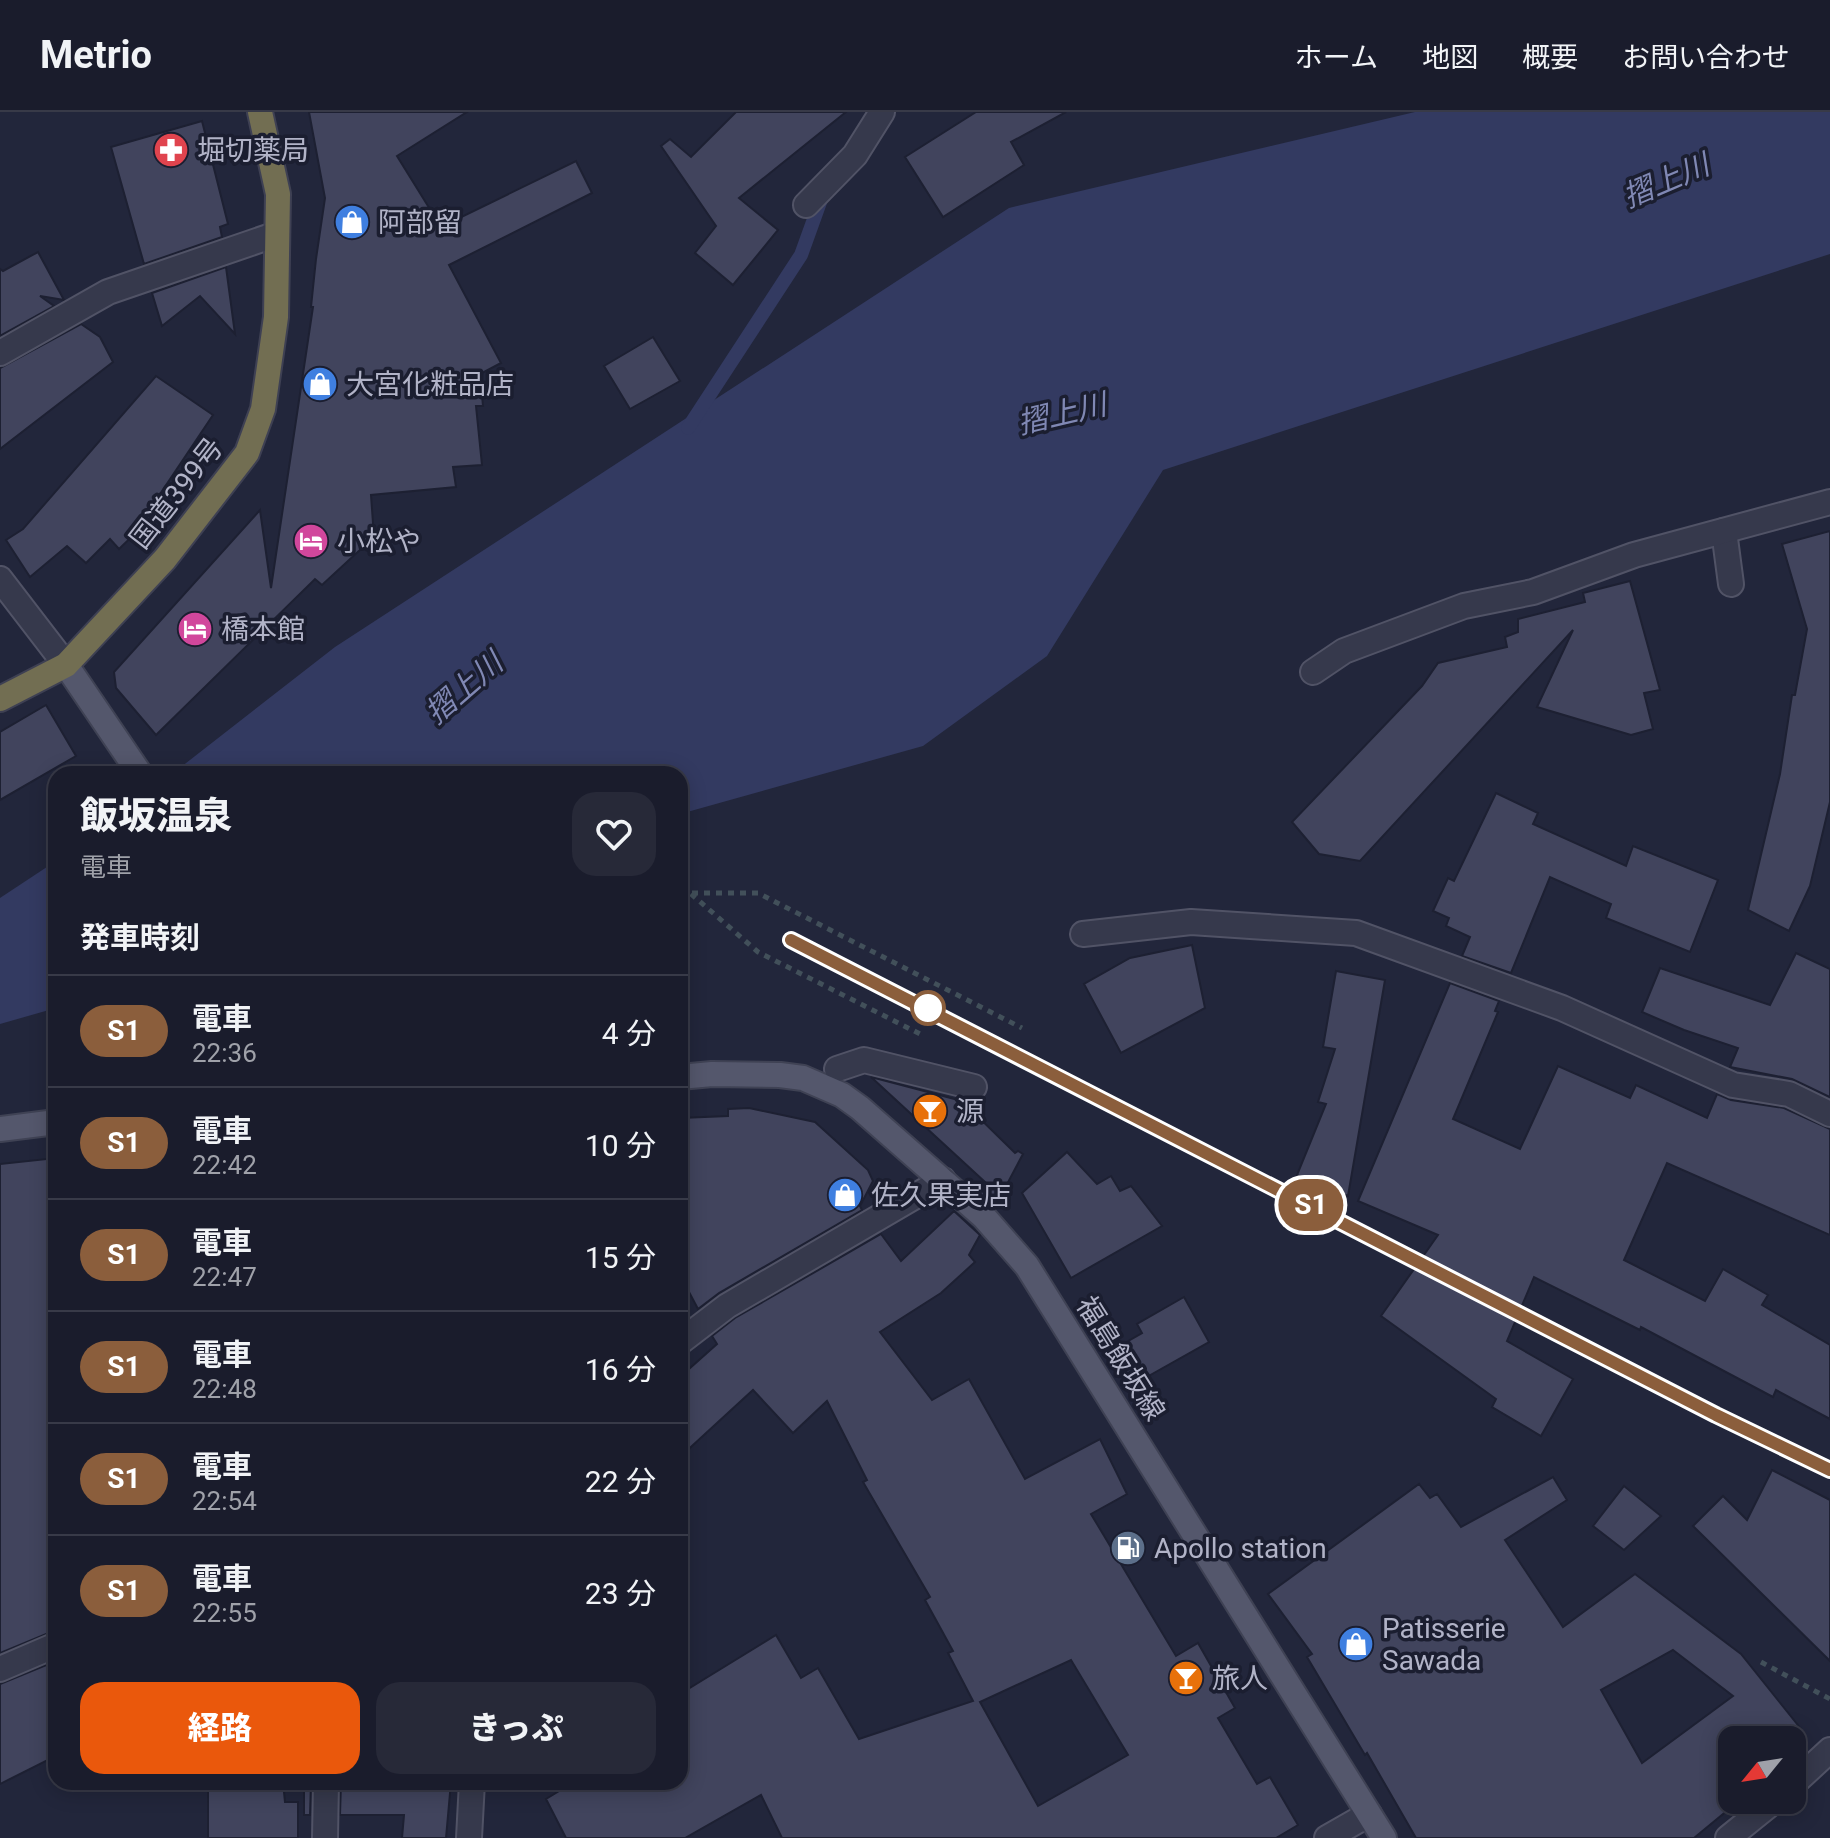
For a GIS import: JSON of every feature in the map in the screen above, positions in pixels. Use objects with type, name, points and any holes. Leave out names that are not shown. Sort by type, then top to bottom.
[{"type":"highway","name":"国道399号","points":[[0,699],[66,665],[165,559],[247,453],[263,409],[276,317],[278,194],[260,112]]},
{"type":"main road","points":[[66,665],[135,766]]},
{"type":"main road","name":"福島飯坂線","points":[[688,1076],[780,1075],[813,1082],[842,1095],[984,1217],[1027,1266],[1384,1838]]},
{"type":"main road","points":[[0,1129],[48,1123]]},
{"type":"street","points":[[806,205],[855,155],[882,112]]},
{"type":"street","points":[[0,353],[108,292],[277,234]]},
{"type":"street","points":[[1313,672],[1344,651],[1464,606],[1533,592],[1634,555],[1830,502]]},
{"type":"street","points":[[1724,531],[1731,584]]},
{"type":"street","points":[[0,579],[66,665]]},
{"type":"street","points":[[1083,934],[1191,922],[1356,933],[1562,1008],[1733,1085],[1789,1094],[1830,1114]]},
{"type":"street","points":[[837,1069],[864,1060],[974,1087]]},
{"type":"street","points":[[688,1336],[727,1306],[943,1180]]},
{"type":"street","points":[[0,1669],[48,1648]]},
{"type":"street","points":[[1806,1772],[1830,1750]]},
{"type":"street","points":[[325,1838],[326,1790]]},
{"type":"street","points":[[469,1838],[472,1790]]},
{"type":"street","points":[[1327,1838],[1369,1814]]},
{"type":"street","points":[[1728,1838],[1758,1814]]},
{"type":"path","points":[[690,893],[758,893],[1022,1028]]},
{"type":"path","points":[[690,893],[758,952],[933,1041]]},
{"type":"path","points":[[1761,1662],[1830,1699]]},
{"type":"water","name":"摺上川","points":[[1415,112],[1830,112],[1830,254],[1163,470],[1047,656],[923,746],[688,812],[688,766],[182,766],[335,647],[1009,208]]},
{"type":"water","points":[[48,866],[48,1010],[0,1024],[0,898]]},
{"type":"building","points":[[309,112],[467,112],[397,156],[441,227],[576,161],[592,193],[449,265],[501,363],[480,374],[483,406],[476,406],[482,465],[453,467],[456,487],[371,495],[374,537],[322,585],[315,579],[156,735],[116,688],[114,672],[260,510],[271,588],[313,307],[325,198]]},
{"type":"building","points":[[736,112],[846,112],[739,198],[778,230],[733,285],[695,253],[716,226],[661,146],[670,139],[691,157]]},
{"type":"building","points":[[976,112],[1066,112],[1011,142],[1024,165],[943,217],[905,157]]},
{"type":"building","points":[[202,121],[228,224],[220,227],[222,237],[144,264],[111,147]]},
{"type":"building","points":[[38,252],[64,300],[40,296],[54,306],[0,336],[0,269],[3,271]]},
{"type":"building","points":[[226,267],[235,334],[200,296],[162,326],[152,293]]},
{"type":"building","points":[[81,324],[100,337],[113,362],[0,449],[0,368]]},
{"type":"building","points":[[653,337],[680,381],[630,409],[604,366]]},
{"type":"building","points":[[156,376],[213,415],[144,518],[147,522],[119,549],[110,539],[86,563],[67,546],[30,577],[6,540],[23,529]]},
{"type":"building","points":[[1830,531],[1830,802],[1810,886],[1789,931],[1748,910],[1780,774],[1792,695],[1795,695],[1807,629],[1782,544]]},
{"type":"building","points":[[1630,581],[1660,690],[1644,693],[1653,729],[1631,735],[1537,707],[1573,630],[1360,861],[1319,854],[1292,822],[1422,686],[1438,663],[1507,647],[1505,637],[1518,632],[1518,619],[1585,602],[1583,593]]},
{"type":"building","points":[[46,705],[76,756],[59,766],[48,766],[48,772],[0,800],[0,732]]},
{"type":"building","points":[[1496,793],[1538,813],[1533,824],[1626,866],[1633,846],[1718,880],[1690,952],[1606,918],[1611,904],[1550,877],[1511,973],[1462,956],[1470,937],[1446,926],[1449,918],[1433,911],[1448,878],[1454,881]]},
{"type":"building","points":[[1192,945],[1205,1008],[1121,1053],[1084,984],[1130,958]]},
{"type":"building","points":[[1796,953],[1830,969],[1830,1097],[1792,1079],[1730,1067],[1738,1048],[1642,1012],[1660,968],[1770,1005]]},
{"type":"building","points":[[1336,971],[1385,980],[1348,1196],[1297,1175],[1326,1104],[1318,1102],[1335,1049],[1323,1047]]},
{"type":"building","points":[[1450,983],[1499,1001],[1495,1011],[1498,1012],[1453,1119],[1520,1149],[1558,1066],[1630,1098],[1636,1085],[1707,1118],[1717,1094],[1731,1100],[1784,1108],[1830,1129],[1830,1235],[1667,1163],[1624,1260],[1705,1301],[1723,1269],[1768,1295],[1762,1305],[1830,1345],[1830,1419],[1776,1390],[1773,1397],[1641,1327],[1640,1330],[1534,1277],[1507,1341],[1573,1379],[1541,1436],[1492,1407],[1496,1399],[1381,1316],[1438,1235],[1358,1201]]},
{"type":"building","points":[[871,1077],[962,1101],[1015,1153],[1023,1154],[995,1207],[976,1190],[985,1182]]},
{"type":"building","points":[[749,1108],[815,1122],[868,1170],[873,1181],[860,1206],[862,1210],[719,1293],[698,1309],[688,1290],[688,1118],[728,1116],[728,1109]]},
{"type":"building","points":[[1067,1152],[1097,1184],[1111,1176],[1120,1191],[1131,1186],[1162,1226],[1071,1278],[1022,1193]]},
{"type":"building","points":[[48,1159],[48,1633],[0,1653],[0,1164]]},
{"type":"building","points":[[954,1211],[980,1235],[969,1255],[975,1262],[941,1293],[880,1332],[932,1400],[969,1379],[1025,1479],[1100,1439],[1127,1494],[1091,1514],[1176,1656],[1198,1643],[1235,1708],[1218,1718],[1257,1784],[1270,1777],[1298,1825],[1276,1838],[782,1838],[761,1795],[685,1838],[566,1838],[546,1799],[561,1790],[688,1790],[688,1689],[776,1635],[801,1678],[818,1668],[859,1739],[973,1701],[948,1653],[953,1651],[925,1600],[930,1597],[863,1482],[867,1480],[827,1401],[793,1433],[753,1390],[688,1450],[688,1370],[717,1344],[712,1336],[735,1318],[881,1234],[901,1261]],"holes":[[[1071,1660],[1128,1755],[1038,1806],[980,1702]]]},
{"type":"building","points":[[1184,1297],[1209,1342],[1129,1387],[1109,1352],[1142,1333],[1137,1324]]},
{"type":"building","points":[[1772,1470],[1830,1500],[1830,1661],[1693,1526],[1723,1496],[1747,1520]]},
{"type":"building","points":[[1553,1477],[1567,1500],[1505,1540],[1563,1627],[1635,1574],[1741,1654],[1799,1726],[1718,1726],[1718,1814],[1723,1814],[1694,1838],[1416,1838],[1307,1657],[1312,1654],[1268,1594],[1419,1484],[1430,1498],[1437,1494],[1461,1527]],"holes":[[[1673,1650],[1733,1696],[1642,1763],[1601,1690]]]},
{"type":"building","points":[[1624,1486],[1661,1516],[1624,1550],[1593,1526]]},
{"type":"building","points":[[48,1664],[48,1760],[0,1784],[0,1684]]},
{"type":"building","points":[[208,1790],[284,1790],[285,1802],[298,1802],[298,1838],[208,1838]]},
{"type":"building","points":[[304,1790],[311,1790],[310,1815],[304,1815]]},
{"type":"building","points":[[341,1790],[450,1790],[446,1838],[402,1838],[404,1815],[340,1815]]},
{"type":"waterway","points":[[688,428],[801,255],[823,194]]},
{"type":"railway","points":[[791,940],[1716,1415],[1830,1470]]},
{"type":"train","name":"S1","points":[[791,940],[1716,1415],[1830,1470]]},
{"type":"place","name":"堀切薬局","points":[[171,150]]},
{"type":"place","name":"阿部留","points":[[352,222]]},
{"type":"place","name":"大宮化粧品店","points":[[320,384]]},
{"type":"place","name":"小松や","points":[[311,541]]},
{"type":"place","name":"橋本館","points":[[195,629]]},
{"type":"place","name":"源","points":[[930,1111]]},
{"type":"place","name":"佐久果実店","points":[[845,1195]]},
{"type":"place","name":"Apollo station","points":[[1128,1548]]},
{"type":"place","name":"Patisserie Sawada","points":[[1356,1644]]},
{"type":"place","name":"旅人","points":[[1186,1678]]}]
